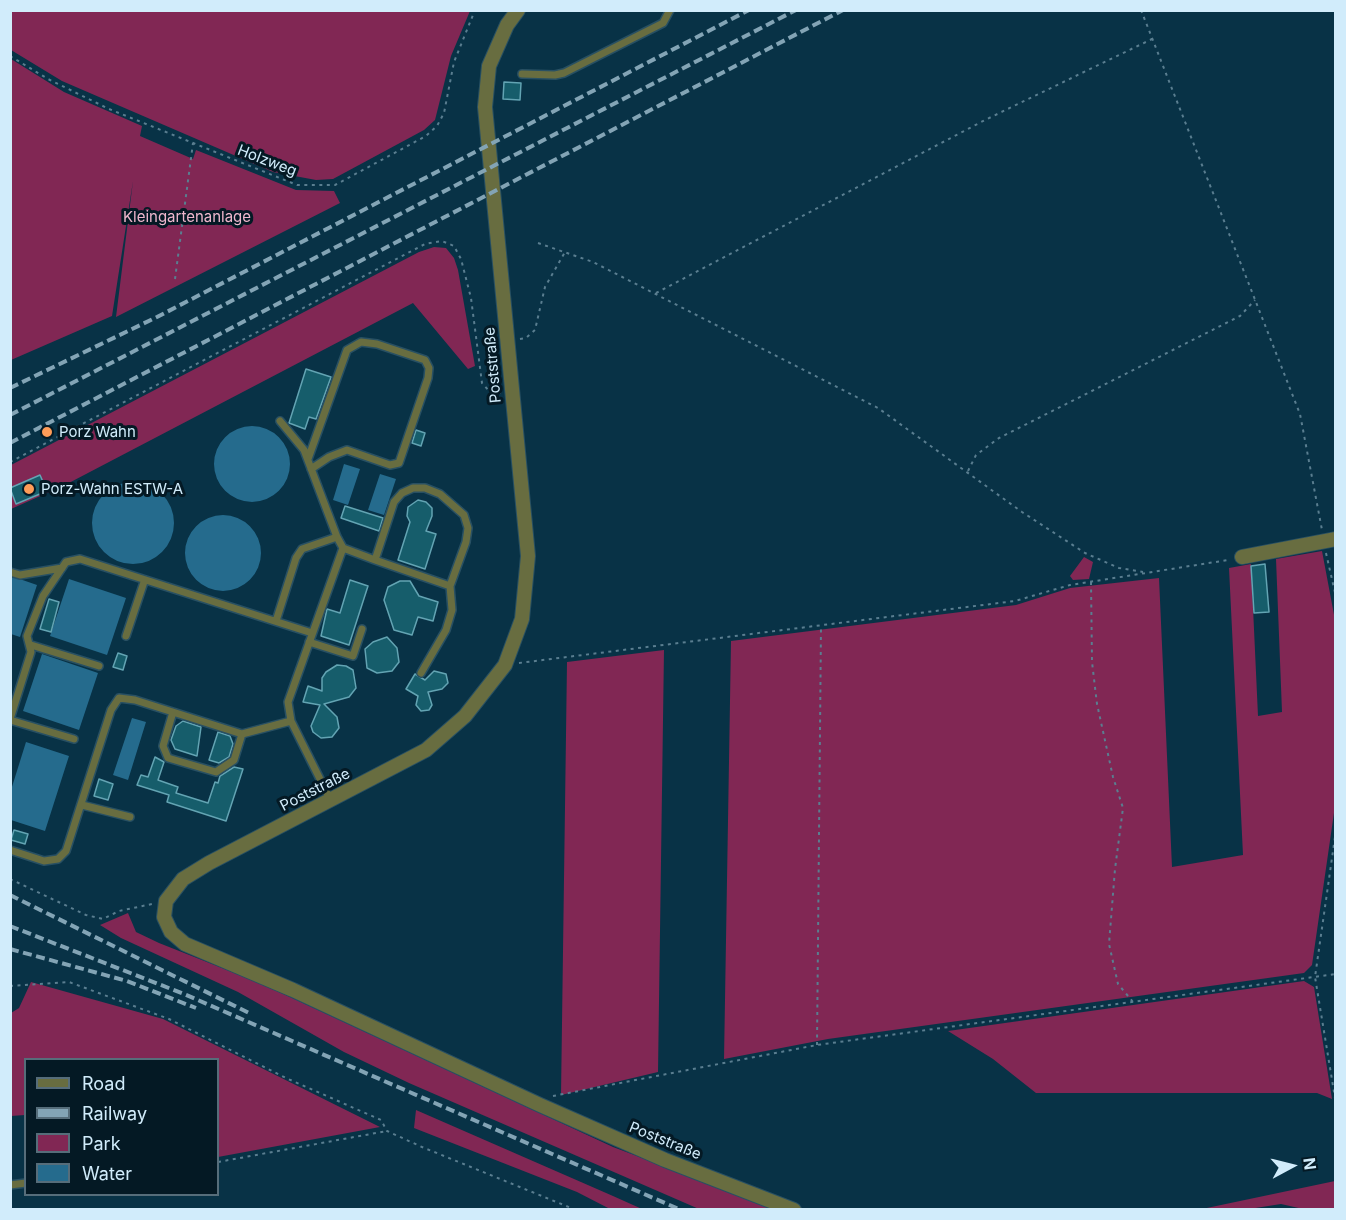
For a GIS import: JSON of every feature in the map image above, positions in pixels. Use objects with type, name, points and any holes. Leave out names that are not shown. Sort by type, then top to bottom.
[{"type":"street","name":"Poststraße","points":[[518,10],[502,35],[489,66],[485,107],[528,556],[522,619],[504,665],[484,695],[451,730],[426,750],[209,863],[183,879],[166,901],[164,917],[171,932],[185,944],[293,990],[540,1105],[665,1160],[794,1209]]},
{"type":"street","points":[[1242,557],[1330,540]]},
{"type":"lane","points":[[522,74],[564,73],[663,23],[670,10]]},
{"type":"lane","points":[[308,459],[347,350],[361,342],[377,344],[425,360],[429,368],[428,378],[399,463],[390,465],[346,450],[329,457],[312,469]]},
{"type":"lane","points":[[280,421],[295,436],[308,459],[337,537],[344,548],[450,586]]},
{"type":"lane","points":[[375,560],[394,502],[402,493],[413,488],[425,488],[440,494],[464,515],[468,528],[450,586],[452,610],[446,630],[421,673]]},
{"type":"lane","points":[[276,621],[296,558],[302,549],[337,537]]},
{"type":"lane","points":[[331,801],[291,721],[288,702],[344,548]]},
{"type":"lane","points":[[74,739],[10,719],[32,652],[27,636],[43,596],[66,562],[80,560],[312,633]]},
{"type":"lane","points":[[10,572],[20,575],[62,568]]},
{"type":"lane","points":[[126,636],[144,582]]},
{"type":"lane","points":[[309,642],[353,656],[362,628]]},
{"type":"lane","points":[[31,645],[99,666]]},
{"type":"lane","points":[[10,850],[44,861],[58,860],[72,840],[111,710],[119,699],[135,700],[242,734],[291,721]]},
{"type":"lane","points":[[173,712],[163,746],[168,758],[216,772],[234,760],[242,734]]},
{"type":"lane","points":[[82,805],[130,817]]},
{"type":"path","name":"Holzweg","points":[[10,56],[48,79],[109,109],[297,185],[335,185],[426,136],[437,126],[444,113],[454,62],[475,10]]},
{"type":"path","points":[[1141,10],[1300,414],[1330,540],[1335,597]]},
{"type":"path","points":[[655,294],[985,120],[1152,39]]},
{"type":"path","points":[[175,279],[193,143]]},
{"type":"path","points":[[10,462],[425,244],[442,241],[454,246],[461,259],[471,298],[482,383],[489,391],[512,395]]},
{"type":"path","points":[[538,243],[592,262],[878,408],[1022,512],[1085,553],[1119,568],[1146,573]]},
{"type":"path","points":[[518,339],[526,338],[535,330],[545,286],[565,252]]},
{"type":"path","points":[[968,471],[976,455],[999,438],[1240,316],[1255,300]]},
{"type":"path","points":[[504,665],[1015,601],[1091,582],[1242,557]]},
{"type":"path","points":[[1091,582],[1092,662],[1097,704],[1113,777],[1123,808],[1115,868],[1109,944],[1118,984],[1133,1002]]},
{"type":"path","points":[[817,1045],[821,626]]},
{"type":"path","points":[[1335,830],[1315,977],[1335,1104]]},
{"type":"path","points":[[10,879],[86,915],[104,919],[119,911],[166,901]]},
{"type":"path","points":[[540,1105],[552,1096],[817,1045],[1335,974]]},
{"type":"path","points":[[10,986],[69,982],[168,1019],[286,1078],[381,1120],[387,1131]]},
{"type":"path","points":[[219,1162],[387,1131],[576,1209]]},
{"type":"green space","points":[[11,10],[470,11],[451,56],[435,120],[424,130],[333,179],[316,180],[273,172],[62,81],[11,50]]},
{"type":"green space","name":"Kleingartenanlage","points":[[11,59],[64,92],[142,126],[140,136],[193,159],[196,150],[296,190],[334,191],[340,203],[116,317],[133,181],[112,316],[11,360]]},
{"type":"green space","points":[[434,247],[446,248],[454,258],[475,366],[468,369],[413,303],[65,485],[11,509],[11,465],[419,252]]},
{"type":"green space","points":[[1322,551],[1335,620],[1335,806],[1312,965],[1304,973],[828,1039],[724,1059],[731,641],[1016,605],[1070,588],[1159,578],[1172,867],[1243,855],[1229,568],[1251,564],[1258,716],[1282,712],[1276,559]]},
{"type":"green space","points":[[1084,557],[1093,562],[1089,579],[1073,580],[1070,576]]},
{"type":"green space","points":[[664,650],[658,1072],[561,1095],[567,662]]},
{"type":"green space","points":[[128,913],[136,932],[159,943],[260,983],[613,1147],[778,1209],[699,1209],[409,1083],[344,1052],[238,992],[121,938],[100,925]]},
{"type":"green space","points":[[1304,981],[1314,987],[1332,1099],[1317,1093],[1036,1093],[993,1059],[948,1031]]},
{"type":"green space","points":[[31,982],[163,1019],[380,1127],[219,1157],[219,1058],[24,1058],[24,1115],[11,1116],[11,1013],[19,1008]]},
{"type":"green space","points":[[416,1110],[642,1209],[610,1209],[577,1192],[414,1128]]},
{"type":"green space","points":[[1335,1181],[1335,1209],[1303,1209],[1281,1204],[1249,1209],[1202,1209]]},
{"type":"water","points":[[252,426],[267,429],[279,437],[287,449],[290,464],[287,479],[279,491],[267,499],[252,502],[237,499],[225,491],[217,479],[214,464],[217,449],[225,437],[237,429]]},
{"type":"water","points":[[344,464],[360,469],[348,505],[333,500]]},
{"type":"water","points":[[380,474],[396,479],[384,515],[368,510]]},
{"type":"water","points":[[133,482],[149,486],[162,494],[170,507],[174,523],[170,539],[162,552],[149,560],[133,564],[117,560],[104,552],[96,539],[92,523],[96,507],[104,494],[117,486]]},
{"type":"water","points":[[223,515],[238,518],[250,526],[258,538],[261,553],[258,568],[250,580],[238,588],[223,591],[208,588],[196,580],[188,568],[185,553],[188,538],[196,526],[208,518]]},
{"type":"water","points":[[11,576],[37,585],[20,637],[11,634]]},
{"type":"water","points":[[69,579],[126,598],[107,655],[50,636]]},
{"type":"water","points":[[42,654],[98,673],[79,730],[23,711]]},
{"type":"water","points":[[132,718],[146,722],[128,780],[113,775]]},
{"type":"water","points":[[26,742],[69,756],[45,831],[11,820],[11,790]]},
{"type":"building","points":[[504,82],[521,83],[520,100],[503,99]]},
{"type":"building","points":[[306,369],[331,377],[316,419],[309,417],[305,429],[289,423]]},
{"type":"building","points":[[416,430],[425,433],[421,446],[412,443]]},
{"type":"building","name":"Porz-Wahn ESTW-A","points":[[40,475],[47,491],[16,504],[10,488]]},
{"type":"building","points":[[418,500],[426,502],[432,508],[432,516],[426,531],[436,534],[425,569],[398,560],[410,522],[407,516],[408,507]]},
{"type":"building","points":[[345,506],[383,518],[379,531],[341,518]]},
{"type":"building","points":[[1265,564],[1269,612],[1254,613],[1251,566]]},
{"type":"building","points":[[350,580],[368,586],[349,645],[321,636],[327,609],[340,613]]},
{"type":"building","points":[[400,581],[410,581],[419,596],[438,602],[433,621],[418,617],[412,635],[394,630],[384,600],[388,587]]},
{"type":"building","points":[[49,599],[59,602],[51,632],[40,629]]},
{"type":"building","points":[[387,637],[397,648],[399,662],[392,671],[377,673],[367,668],[365,649],[373,642]]},
{"type":"building","points":[[118,653],[127,656],[123,670],[113,667]]},
{"type":"building","points":[[337,665],[353,670],[356,688],[349,697],[324,704],[337,717],[339,728],[332,737],[321,738],[313,732],[311,726],[320,705],[303,702],[308,686],[322,691],[322,678],[326,672]]},
{"type":"building","points":[[434,671],[446,674],[448,683],[442,689],[428,692],[432,705],[429,710],[421,711],[416,705],[418,696],[406,689],[415,674],[425,680]]},
{"type":"building","points":[[183,721],[201,727],[197,756],[175,749],[171,740],[176,726]]},
{"type":"building","points":[[218,732],[230,736],[233,744],[229,757],[219,763],[209,760]]},
{"type":"building","points":[[155,757],[164,762],[158,780],[178,787],[176,793],[208,803],[215,782],[218,783],[220,776],[234,767],[243,769],[226,821],[167,802],[169,795],[137,785],[141,775],[148,777]]},
{"type":"building","points":[[99,779],[113,784],[108,800],[94,796]]},
{"type":"building","points":[[14,830],[28,834],[25,844],[11,840]]},
{"type":"railway","points":[[10,388],[157,317],[749,10]]},
{"type":"railway","points":[[10,415],[796,10]]},
{"type":"railway","points":[[10,443],[843,10]]},
{"type":"railway","points":[[10,895],[251,1014]]},
{"type":"railway","points":[[10,926],[184,994],[681,1210]]},
{"type":"railway","points":[[10,949],[127,981],[196,1008]]},
{"type":"place","name":"Porz Wahn","points":[[47,432]]},
{"type":"place","name":"Porz-Wahn ESTW-A","points":[[29,489]]}]
